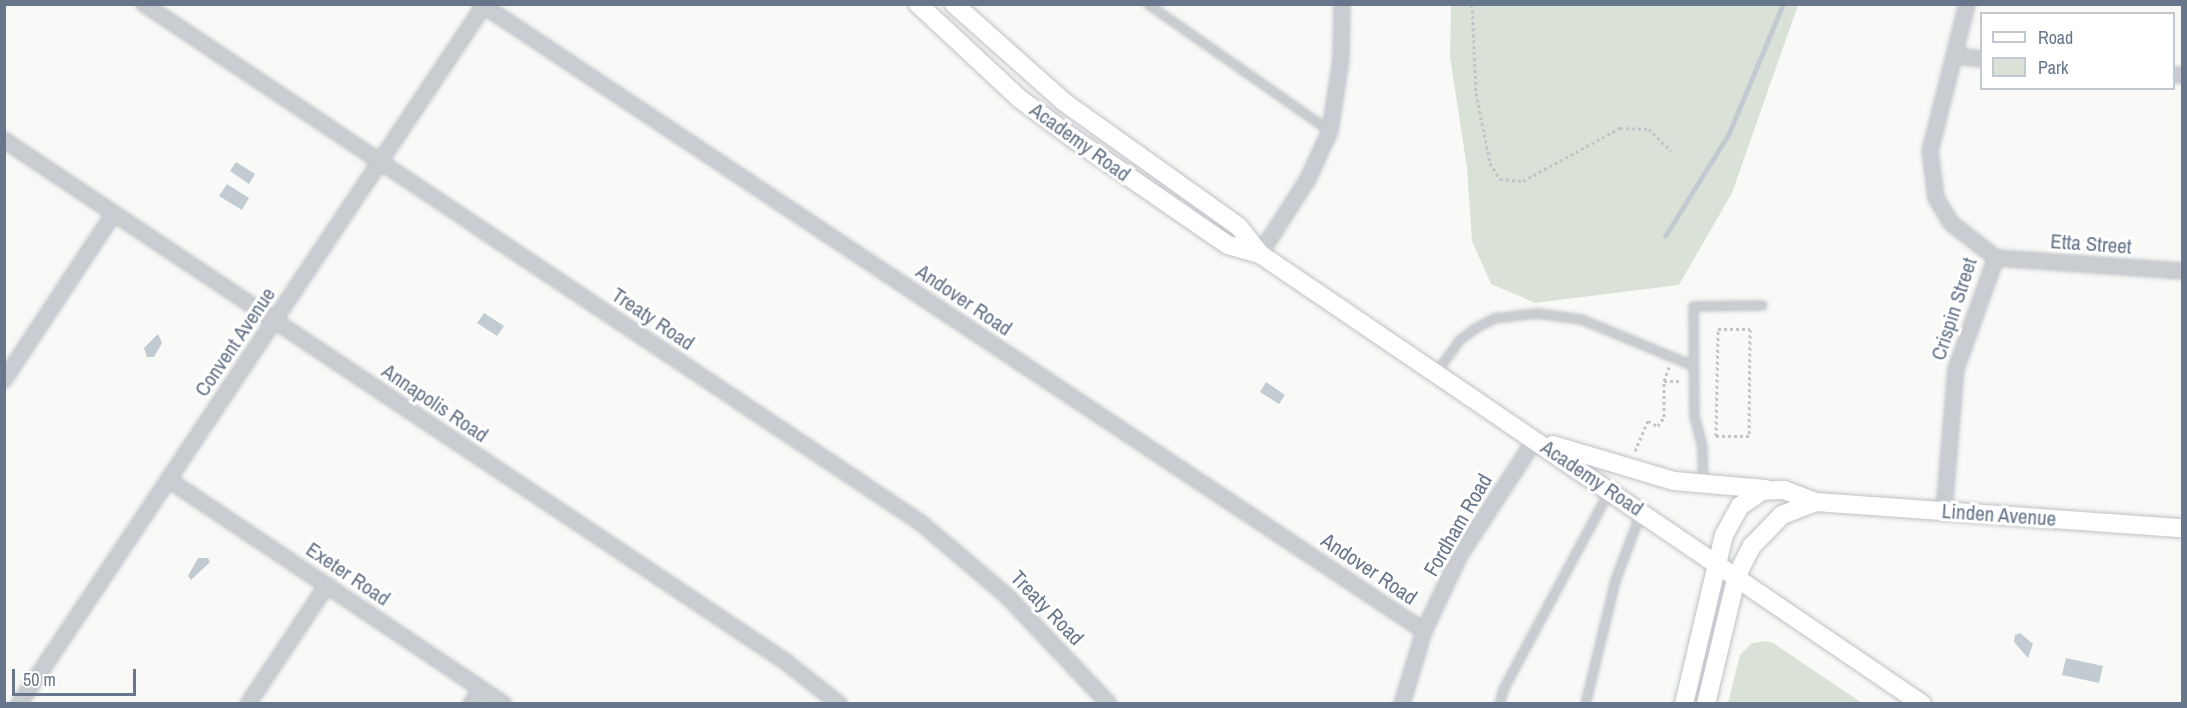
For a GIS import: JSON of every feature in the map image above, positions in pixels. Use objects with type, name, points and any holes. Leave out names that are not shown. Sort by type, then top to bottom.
[{"type":"main road","name":"Academy Road","points":[[918,4],[1020,99],[1077,141],[1227,245],[1260,254]]},
{"type":"main road","name":"Academy Road","points":[[954,4],[1064,102],[1239,227],[1260,254],[1737,575],[1922,704]]},
{"type":"main road","name":"Linden Avenue","points":[[1535,440],[1657,476],[1703,485],[1770,489],[1816,502],[2182,528]]},
{"type":"main road","points":[[1684,704],[1717,562],[1735,513],[1747,500],[1770,489]]},
{"type":"main road","name":"Linden Avenue","points":[[1706,704],[1737,575],[1766,528],[1782,515],[1816,502]]},
{"type":"street","name":"Treaty Road","points":[[144,4],[921,523],[1006,595],[1109,704]]},
{"type":"street","points":[[1260,254],[1308,179],[1330,131],[1339,85],[1342,4]]},
{"type":"street","name":"Crispin Street","points":[[1944,511],[1956,369],[1996,258],[1951,223],[1936,198],[1930,172],[1930,151],[1967,4]]},
{"type":"street","name":"Convent Avenue","points":[[19,704],[483,5]]},
{"type":"street","name":"Andover Road","points":[[483,5],[1424,631]]},
{"type":"street","points":[[1954,56],[1980,59]]},
{"type":"street","name":"Annapolis Road","points":[[4,140],[113,215],[786,662],[839,704]]},
{"type":"street","points":[[4,380],[113,215]]},
{"type":"street","name":"Etta Street","points":[[1996,258],[2182,271]]},
{"type":"street","name":"Fordham Road","points":[[1402,704],[1424,631],[1460,555],[1535,440]]},
{"type":"street","name":"Exeter Road","points":[[169,480],[504,704]]},
{"type":"street","points":[[248,704],[327,585]]},
{"type":"street","points":[[471,704],[481,689]]},
{"type":"lane","points":[[1148,4],[1330,131]]},
{"type":"lane","points":[[1703,485],[1702,446],[1694,417],[1693,306],[1762,305]]},
{"type":"lane","points":[[1436,373],[1459,340],[1475,328],[1494,318],[1536,313],[1581,319],[1692,365]]},
{"type":"lane","points":[[1499,704],[1503,689],[1609,490]]},
{"type":"lane","points":[[1586,704],[1615,580],[1641,511]]},
{"type":"path","points":[[1472,4],[1476,93],[1490,163],[1500,179],[1523,182],[1620,128],[1649,129],[1671,151]]},
{"type":"path","points":[[1718,329],[1750,329],[1749,436],[1716,436],[1717,382],[1718,329]]},
{"type":"path","points":[[1634,454],[1648,422],[1658,426],[1664,417],[1664,381],[1669,367]]},
{"type":"path","points":[[1664,381],[1681,381]]},
{"type":"path","points":[[1710,382],[1717,382]]},
{"type":"green space","points":[[1451,5],[1798,5],[1732,193],[1679,285],[1535,303],[1491,284],[1472,241],[1467,168],[1450,57]]},
{"type":"green space","points":[[1766,641],[1773,643],[1862,703],[1728,703],[1740,655],[1752,643]]},
{"type":"shaded area","points":[[236,162],[255,174],[249,184],[230,171]]},
{"type":"shaded area","points":[[227,184],[249,198],[242,210],[219,196]]},
{"type":"shaded area","points":[[484,313],[504,326],[497,336],[477,323]]},
{"type":"shaded area","points":[[158,334],[162,343],[154,357],[147,357],[144,348]]},
{"type":"shaded area","points":[[1266,382],[1285,395],[1279,404],[1260,392]]},
{"type":"shaded area","points":[[198,558],[208,558],[210,562],[191,580],[188,576]]},
{"type":"shaded area","points":[[2020,633],[2033,644],[2028,658],[2014,642],[2015,635]]},
{"type":"shaded area","points":[[2066,658],[2103,666],[2099,683],[2062,675]]},
{"type":"waterway","points":[[1665,236],[1729,133],[1783,4]]}]
